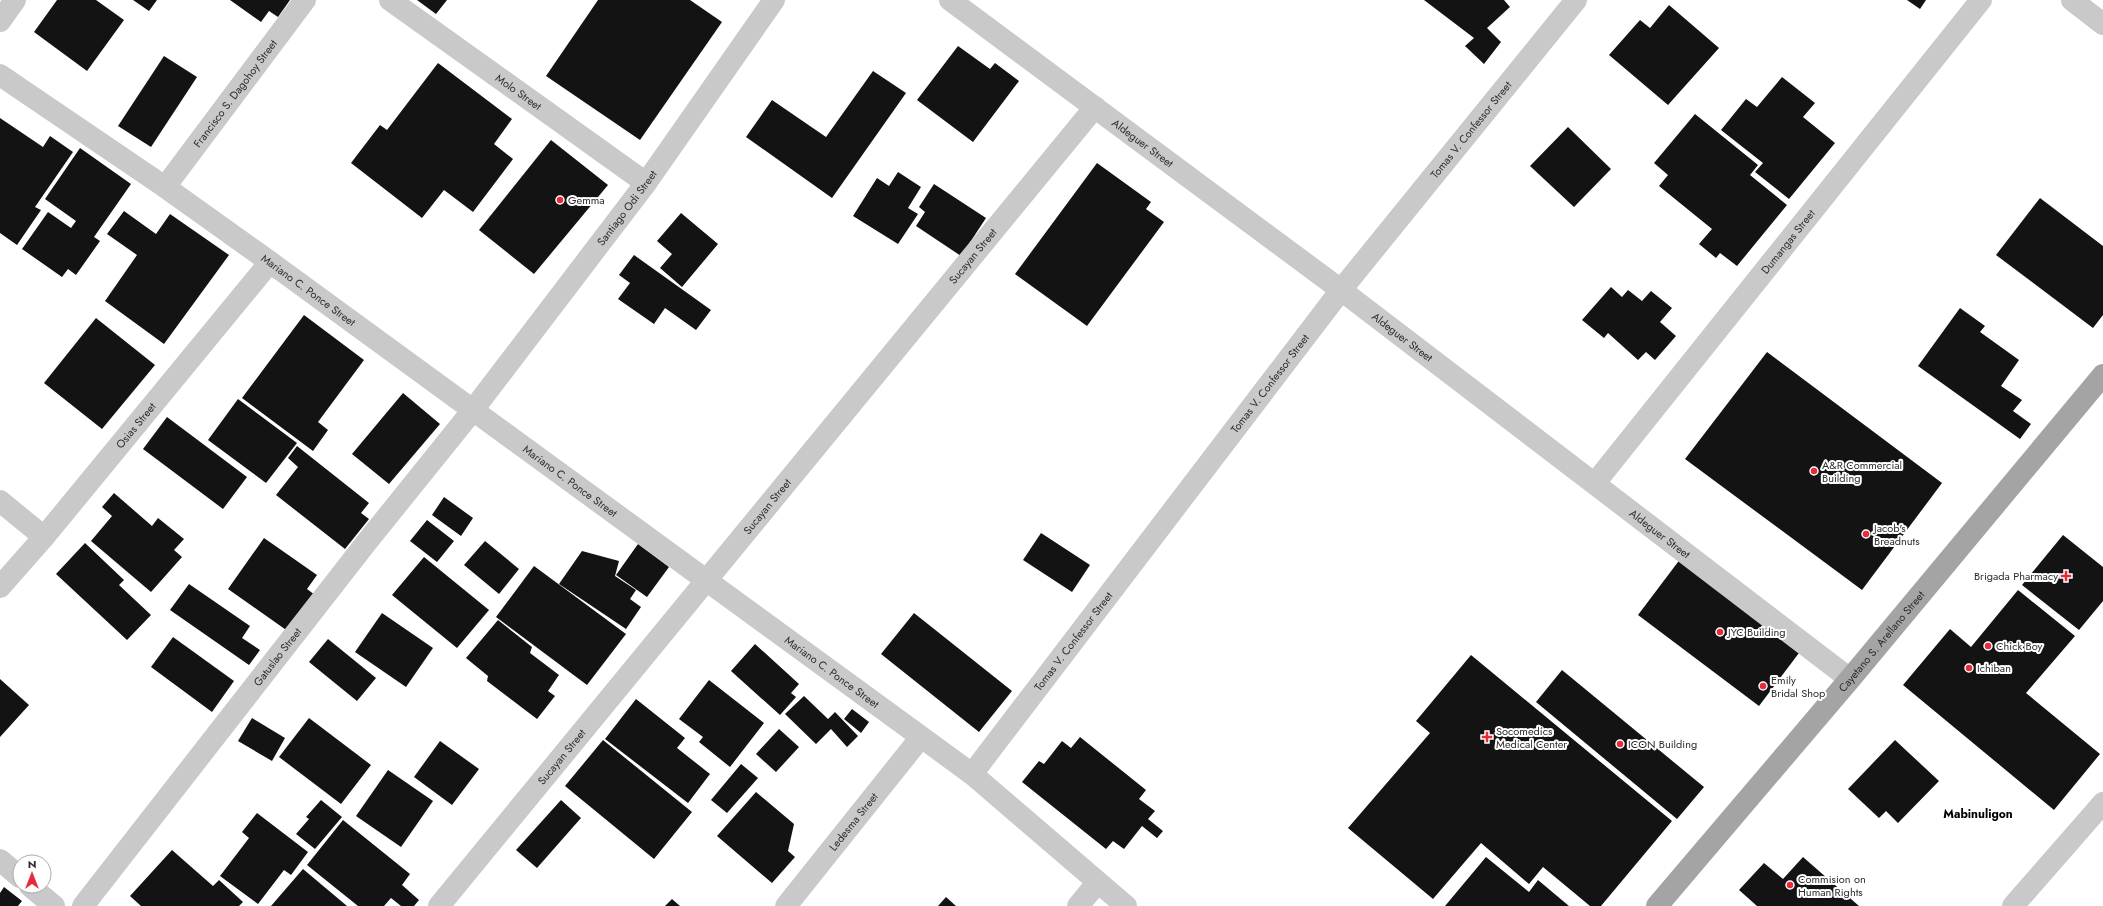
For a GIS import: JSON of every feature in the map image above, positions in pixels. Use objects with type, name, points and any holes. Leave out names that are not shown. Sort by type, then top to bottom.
[{"type":"main road","name":"Cayetano S. Arellano Street","points":[[1657,906],[1850,679],[2103,375]]},
{"type":"street","points":[[0,20],[14,0]]},
{"type":"street","name":"Francisco S. Dagohoy Street","points":[[165,187],[305,0]]},
{"type":"street","name":"Molo Street","points":[[390,0],[646,183]]},
{"type":"street","name":"Santiago Odi Street","points":[[473,410],[646,183],[774,0]]},
{"type":"street","name":"Aldeguer Street","points":[[950,0],[1341,290],[1850,679]]},
{"type":"street","name":"Tomas V. Confessor Street","points":[[972,774],[1341,290],[1576,0]]},
{"type":"street","name":"Dumangas Street","points":[[1595,483],[1981,0]]},
{"type":"street","points":[[2072,0],[2103,24]]},
{"type":"street","name":"Mariano C. Ponce Street","points":[[0,75],[165,187],[270,262],[972,774],[1097,883],[1126,906]]},
{"type":"street","name":"Sucayan Street","points":[[439,906],[708,581],[1095,107]]},
{"type":"street","name":"Osias Street","points":[[0,587],[44,537],[270,262]]},
{"type":"street","name":"Gatuslao Street","points":[[83,906],[366,543],[473,410]]},
{"type":"street","points":[[0,501],[44,537]]},
{"type":"street","name":"Ledesma Street","points":[[786,906],[921,737]]},
{"type":"street","points":[[2013,906],[2103,803]]},
{"type":"street","points":[[0,860],[12,870]]},
{"type":"street","points":[[1078,906],[1097,883]]},
{"type":"street","points":[[40,894],[54,906]]},
{"type":"building","points":[[57,0],[96,0],[124,20],[87,71],[34,32]]},
{"type":"building","points":[[133,0],[157,0],[149,11]]},
{"type":"building","points":[[230,0],[290,0],[278,17],[269,11],[261,22]]},
{"type":"building","points":[[417,0],[447,0],[436,14]]},
{"type":"building","points":[[598,0],[690,0],[722,22],[640,140],[546,76]]},
{"type":"building","points":[[1424,0],[1504,0],[1510,7],[1487,28],[1501,42],[1484,64],[1465,46],[1474,38]]},
{"type":"building","points":[[1907,0],[1926,0],[1920,9]]},
{"type":"building","points":[[1669,5],[1719,48],[1668,105],[1609,55],[1640,20],[1650,28]]},
{"type":"building","points":[[958,46],[990,69],[995,63],[1019,81],[973,142],[917,100]]},
{"type":"building","points":[[164,56],[197,77],[151,147],[118,126]]},
{"type":"building","points":[[438,63],[512,119],[494,144],[513,159],[473,212],[444,190],[422,218],[351,163],[380,125],[387,130]]},
{"type":"building","points":[[873,71],[906,93],[832,198],[746,137],[772,100],[826,137]]},
{"type":"building","points":[[1782,77],[1815,103],[1803,117],[1835,143],[1789,199],[1755,172],[1763,163],[1721,130],[1746,99],[1757,107]]},
{"type":"building","points":[[1695,114],[1758,165],[1750,175],[1787,205],[1737,266],[1720,253],[1716,258],[1699,244],[1712,229],[1659,186],[1668,175],[1654,163]]},
{"type":"building","points":[[0,118],[43,147],[50,136],[73,152],[35,207],[41,210],[17,245],[0,233]]},
{"type":"building","points":[[1568,127],[1611,169],[1574,207],[1530,166]]},
{"type":"building","points":[[551,140],[608,185],[534,274],[479,230]]},
{"type":"building","points":[[80,148],[131,184],[94,237],[100,241],[76,275],[68,269],[62,277],[22,249],[48,212],[71,228],[76,221],[45,199]]},
{"type":"building","points":[[1097,163],[1151,202],[1146,209],[1164,222],[1087,326],[1015,274]]},
{"type":"building","points":[[898,172],[921,187],[908,208],[918,214],[898,244],[853,216],[877,178],[889,186]]},
{"type":"building","points":[[934,184],[986,218],[961,256],[916,226],[925,212],[919,207]]},
{"type":"building","points":[[2040,198],[2103,246],[2103,315],[2093,328],[1996,255]]},
{"type":"building","points":[[124,211],[156,234],[170,214],[229,255],[164,344],[105,301],[137,255],[107,234]]},
{"type":"building","points":[[681,213],[718,244],[682,287],[660,268],[672,254],[657,241]]},
{"type":"building","points":[[634,255],[711,310],[696,330],[665,308],[654,324],[618,299],[630,283],[619,275]]},
{"type":"building","points":[[1611,287],[1622,297],[1628,290],[1642,301],[1651,291],[1672,308],[1660,322],[1676,336],[1655,360],[1646,352],[1638,360],[1608,333],[1604,338],[1582,320]]},
{"type":"building","points":[[1960,308],[1985,326],[1980,332],[2019,360],[2001,386],[2022,400],[2013,411],[2031,424],[2020,439],[1918,366]]},
{"type":"building","points":[[304,315],[364,360],[318,422],[328,430],[313,451],[242,398]]},
{"type":"building","points":[[96,318],[155,365],[102,429],[44,383]]},
{"type":"building","name":"A&R Commercial Building","points":[[1767,352],[1942,483],[1862,590],[1685,459]]},
{"type":"building","points":[[403,393],[440,424],[389,484],[352,454]]},
{"type":"building","points":[[238,399],[297,443],[266,483],[208,440]]},
{"type":"building","points":[[167,417],[247,477],[223,509],[143,449]]},
{"type":"building","points":[[297,446],[369,503],[361,513],[369,519],[345,549],[276,495],[298,467],[288,458]]},
{"type":"building","points":[[114,493],[152,526],[158,518],[184,539],[174,550],[182,557],[151,592],[91,541],[112,516],[102,507]]},
{"type":"building","points":[[444,497],[473,518],[461,536],[432,515]]},
{"type":"building","points":[[427,520],[454,541],[437,562],[410,541]]},
{"type":"building","points":[[1041,533],[1090,565],[1072,592],[1023,560]]},
{"type":"building","name":"Brigada Pharmacy","points":[[2063,535],[2103,567],[2103,601],[2079,630],[2022,585]]},
{"type":"building","points":[[264,538],[317,575],[307,589],[315,595],[289,632],[228,589]]},
{"type":"building","points":[[485,541],[519,569],[499,594],[464,565]]},
{"type":"building","points":[[85,543],[124,580],[119,585],[151,615],[127,640],[56,574]]},
{"type":"building","points":[[638,544],[669,567],[647,597],[616,575]]},
{"type":"building","points":[[582,551],[619,561],[615,576],[636,590],[630,599],[641,607],[626,629],[559,584]]},
{"type":"building","points":[[424,557],[489,610],[457,648],[392,595]]},
{"type":"building","name":"JYC Building","points":[[1681,558],[1802,649],[1759,706],[1638,615]]},
{"type":"building","points":[[534,566],[626,634],[587,685],[496,617]]},
{"type":"building","points":[[189,584],[250,626],[242,638],[260,650],[249,665],[170,610]]},
{"type":"building","points":[[2018,590],[2075,636],[2026,693],[2100,754],[2054,810],[1903,685],[1950,629],[1971,647]]},
{"type":"building","points":[[382,613],[433,648],[406,687],[355,652]]},
{"type":"building","points":[[914,613],[1012,691],[979,732],[881,654]]},
{"type":"building","points":[[498,620],[532,647],[530,653],[559,675],[548,691],[555,696],[537,719],[487,681],[488,676],[466,658]]},
{"type":"building","points":[[173,637],[234,681],[212,712],[151,667]]},
{"type":"building","points":[[328,639],[376,678],[357,701],[309,662]]},
{"type":"building","points":[[755,644],[799,684],[791,693],[796,697],[780,715],[731,671]]},
{"type":"building","name":"Socomedics Medical Center","points":[[1471,655],[1672,821],[1601,906],[1590,906],[1543,867],[1529,884],[1481,843],[1433,899],[1348,828],[1430,733],[1416,721]]},
{"type":"building","name":"ICON Building","points":[[1562,670],[1704,787],[1677,819],[1536,702]]},
{"type":"building","points":[[0,679],[29,705],[0,737]]},
{"type":"building","points":[[709,680],[764,723],[730,767],[699,742],[703,737],[679,719]]},
{"type":"building","points":[[804,696],[828,719],[835,712],[858,736],[847,747],[831,729],[816,744],[785,714]]},
{"type":"building","points":[[636,699],[685,738],[677,748],[710,774],[688,803],[605,739]]},
{"type":"building","points":[[852,709],[869,722],[861,733],[844,719]]},
{"type":"building","points":[[252,718],[285,738],[272,761],[238,741]]},
{"type":"building","points":[[309,718],[371,765],[341,804],[279,757]]},
{"type":"building","points":[[779,729],[799,747],[776,772],[756,754]]},
{"type":"building","points":[[1080,737],[1146,790],[1139,799],[1155,811],[1148,819],[1163,831],[1157,838],[1142,826],[1124,849],[1113,841],[1106,849],[1022,782],[1039,761],[1044,764],[1062,741],[1071,748]]},
{"type":"building","points":[[603,740],[692,812],[654,859],[565,786]]},
{"type":"building","points":[[1895,740],[1939,781],[1898,823],[1886,811],[1879,818],[1848,789]]},
{"type":"building","points":[[440,741],[479,769],[452,805],[414,777]]},
{"type":"building","points":[[741,764],[758,778],[727,813],[711,800]]},
{"type":"building","points":[[388,770],[433,801],[401,847],[356,816]]},
{"type":"building","points":[[756,792],[794,824],[788,851],[795,857],[772,883],[717,836]]},
{"type":"building","points":[[321,800],[342,817],[315,849],[296,834],[309,819],[306,817]]},
{"type":"building","points":[[561,800],[581,818],[537,868],[516,850]]},
{"type":"building","points":[[257,813],[308,852],[291,875],[284,870],[258,904],[220,876],[249,838],[242,832]]},
{"type":"building","points":[[343,820],[410,874],[402,885],[419,900],[414,906],[401,906],[391,898],[384,906],[358,906],[307,865]]},
{"type":"building","points":[[172,850],[213,886],[219,880],[243,902],[239,906],[141,906],[130,896]]},
{"type":"building","points":[[1486,857],[1529,892],[1538,880],[1569,906],[1445,906]]},
{"type":"building","name":"Commision on Human Rights","points":[[1803,857],[1859,906],[1757,906],[1739,890],[1764,863],[1783,879]]},
{"type":"building","points":[[303,869],[347,906],[271,906]]},
{"type":"building","points":[[4,887],[22,901],[18,906],[0,906],[0,893]]},
{"type":"building","points":[[946,897],[956,906],[938,906]]},
{"type":"building","points":[[672,899],[680,906],[665,906]]},
{"type":"place","name":"Gemma","points":[[560,200]]},
{"type":"place","name":"A&R Commercial Building","points":[[1814,471]]},
{"type":"place","name":"Jacob's Breadnuts","points":[[1866,534]]},
{"type":"place","name":"Brigada Pharmacy","points":[[2066,576]]},
{"type":"place","name":"JYC Building","points":[[1720,632]]},
{"type":"place","name":"Chick Boy","points":[[1988,646]]},
{"type":"place","name":"Ichiban","points":[[1969,668]]},
{"type":"place","name":"Emily Bridal Shop","points":[[1763,686]]},
{"type":"place","name":"Socomedics Medical Center","points":[[1487,737]]},
{"type":"place","name":"ICON Building","points":[[1620,744]]},
{"type":"place","name":"Commision on Human Rights","points":[[1790,885]]},
{"type":"district","name":"Mabinuligon","points":[[1978,814]]}]
